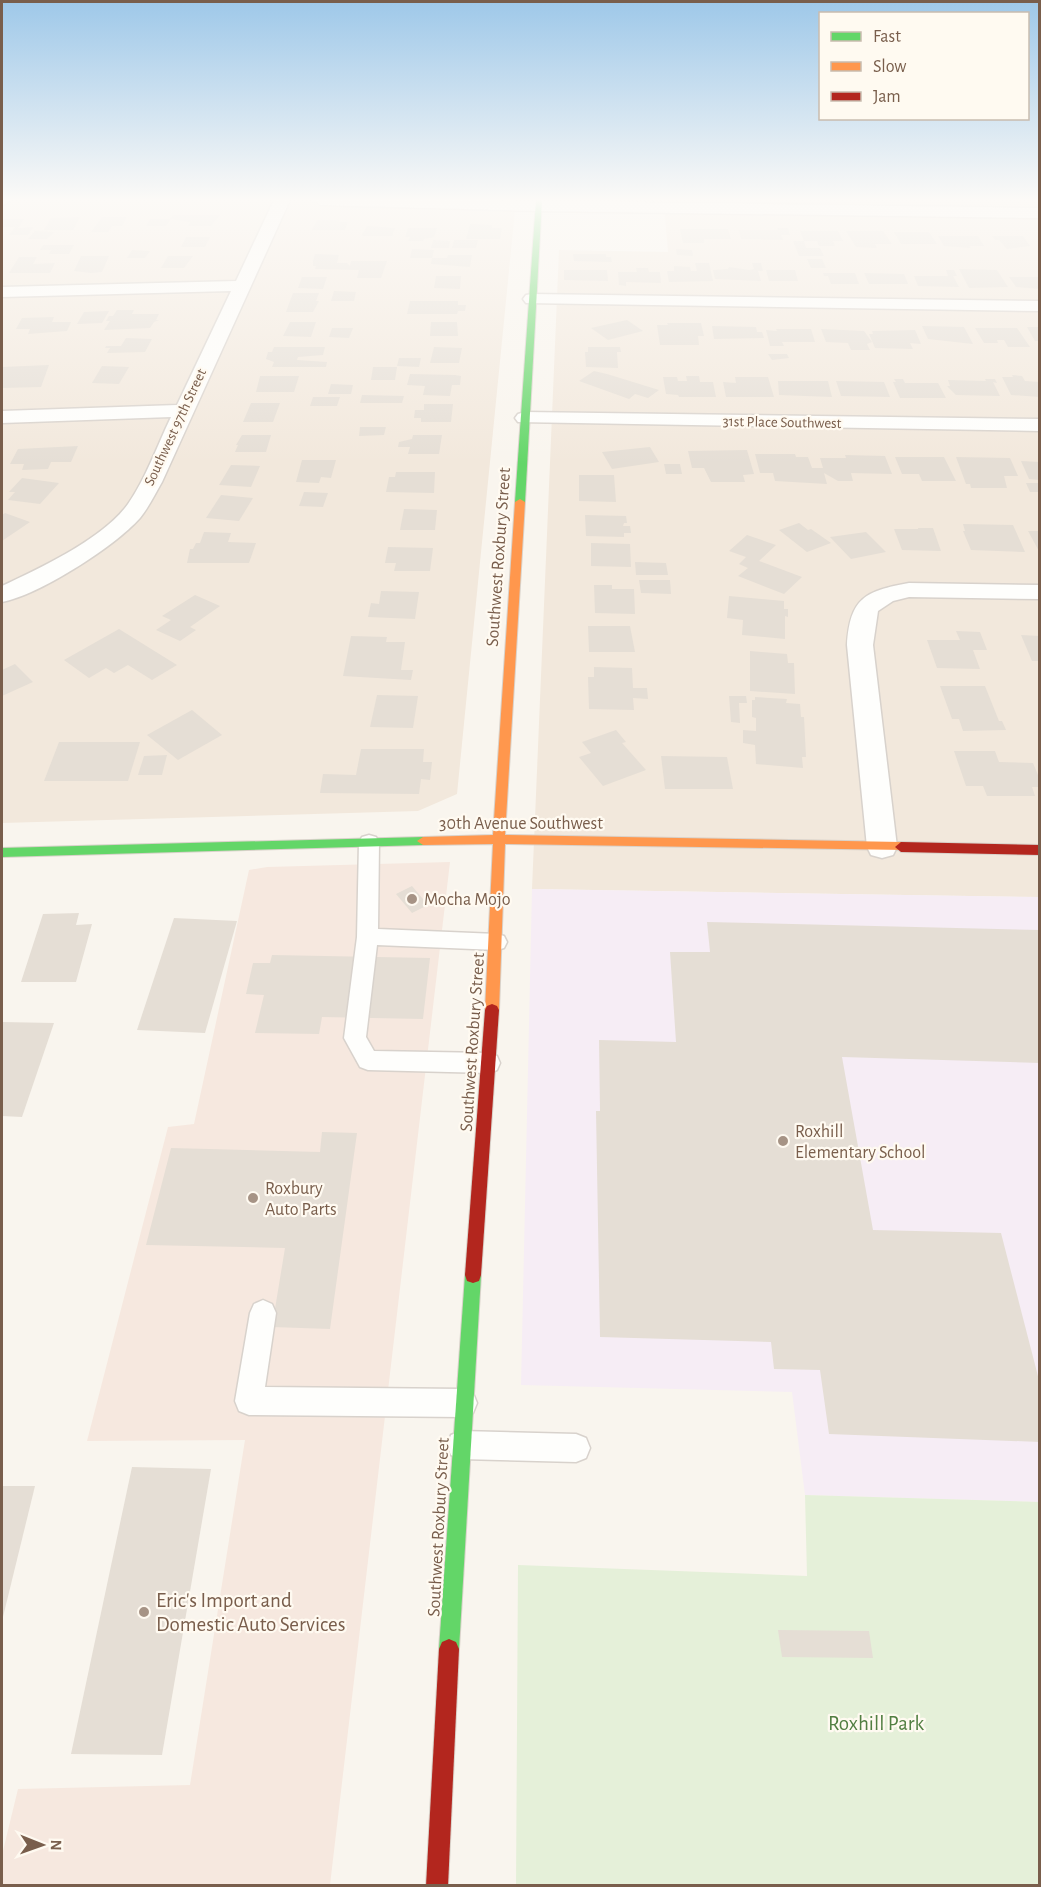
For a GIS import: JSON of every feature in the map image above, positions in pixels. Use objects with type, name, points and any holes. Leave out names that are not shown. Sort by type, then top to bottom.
[{"type":"main road","name":"Southwest Roxbury Street","points":[[437,1886],[460,1445],[489,1063],[499,839],[533,288]]},
{"type":"main road","name":"30th Avenue Southwest","points":[[2,852],[499,839],[1040,850]]},
{"type":"street","points":[[2,292],[137,288]]},
{"type":"street","name":"Southwest 97th Street","points":[[2,595],[49,573],[95,544],[133,513],[151,482],[240,288]]},
{"type":"street","points":[[532,299],[1040,306]]},
{"type":"street","points":[[2,417],[182,411]]},
{"type":"street","name":"31st Place Southwest","points":[[525,418],[1040,426]]},
{"type":"street","points":[[882,847],[860,645],[860,618],[871,600],[909,590],[1040,592]]},
{"type":"lane","points":[[369,842],[367,937],[355,1038],[368,1060],[489,1063]]},
{"type":"lane","points":[[367,937],[496,942]]},
{"type":"lane","points":[[263,1313],[249,1401],[464,1403]]},
{"type":"lane","points":[[460,1445],[576,1448]]},
{"type":"shaded area","points":[[2,288],[507,288],[457,794],[418,811],[2,823]]},
{"type":"shaded area","points":[[557,288],[1039,288],[1039,897],[532,889]]},
{"type":"shaded area","points":[[450,862],[330,1885],[2,1886],[2,1855],[18,1789],[190,1785],[245,1440],[87,1441],[168,1127],[194,1124],[249,870],[267,867]]},
{"type":"shaded area","name":"Roxhill Elementary School","points":[[532,889],[1039,897],[1039,1502],[805,1495],[792,1392],[521,1385]]},
{"type":"green space","name":"Roxhill Park","points":[[805,1495],[1039,1502],[1039,1885],[516,1886],[518,1565],[807,1576]]},
{"type":"building","points":[[334,291],[356,292],[354,301],[331,301]]},
{"type":"building","points":[[293,293],[319,293],[316,301],[319,301],[313,312],[286,312]]},
{"type":"building","points":[[410,301],[458,301],[458,305],[466,305],[465,311],[458,311],[457,314],[407,314]]},
{"type":"building","points":[[117,310],[134,310],[132,314],[159,314],[156,320],[159,320],[154,322],[150,328],[104,330],[110,321],[106,321],[109,316],[113,316]]},
{"type":"building","points":[[109,311],[102,323],[77,324],[84,312]]},
{"type":"building","points":[[54,317],[52,322],[71,322],[67,331],[28,334],[30,329],[16,329],[22,318]]},
{"type":"building","points":[[627,320],[643,331],[608,340],[591,328]]},
{"type":"building","points":[[290,322],[316,322],[311,337],[283,336]]},
{"type":"building","points":[[431,322],[457,322],[458,336],[430,336]]},
{"type":"building","points":[[667,323],[701,323],[704,336],[698,336],[699,345],[660,345],[657,325],[668,325]]},
{"type":"building","points":[[712,326],[756,327],[757,332],[762,332],[764,338],[714,339]]},
{"type":"building","points":[[922,326],[964,327],[973,344],[928,339]]},
{"type":"building","points":[[1027,327],[1040,327],[1040,341],[1035,341]]},
{"type":"building","points":[[332,328],[353,328],[349,338],[329,337]]},
{"type":"building","points":[[975,328],[1017,328],[1030,347],[1008,347],[1004,340],[997,340],[998,343],[984,343]]},
{"type":"building","points":[[776,329],[811,329],[815,342],[782,342],[784,346],[770,346],[766,330],[777,331]]},
{"type":"building","points":[[821,329],[864,331],[872,342],[867,344],[870,350],[851,350],[848,343],[826,342]]},
{"type":"building","points":[[915,330],[921,344],[910,343],[913,349],[875,348],[869,334],[873,334],[872,331]]},
{"type":"building","points":[[126,338],[152,339],[145,352],[107,353],[110,348],[105,348],[106,346],[121,346]]},
{"type":"building","points":[[274,347],[325,347],[323,355],[298,357],[297,360],[327,362],[326,367],[272,367],[274,362],[266,359],[268,352],[272,352]]},
{"type":"building","points":[[434,347],[462,348],[459,363],[430,363]]},
{"type":"building","points":[[588,347],[620,347],[621,352],[617,352],[618,368],[586,367],[585,352],[588,352]]},
{"type":"building","points":[[768,354],[787,354],[789,358],[772,360]]},
{"type":"building","points":[[399,358],[421,358],[419,367],[397,366]]},
{"type":"building","points":[[49,365],[41,387],[2,388],[2,367]]},
{"type":"building","points":[[102,366],[129,367],[119,384],[92,383]]},
{"type":"building","points":[[373,367],[397,367],[395,380],[371,380]]},
{"type":"building","points":[[594,371],[659,390],[648,398],[635,394],[629,399],[579,381]]},
{"type":"building","points":[[410,374],[461,376],[460,385],[452,385],[450,396],[423,395],[425,386],[407,385]]},
{"type":"building","points":[[1012,375],[1022,376],[1025,381],[1040,382],[1040,397],[1011,395],[1002,377],[1013,377]]},
{"type":"building","points":[[260,376],[299,376],[294,392],[256,392]]},
{"type":"building","points":[[686,376],[699,376],[700,382],[713,382],[716,397],[679,397],[666,394],[663,377],[677,377],[678,381],[687,381]]},
{"type":"building","points":[[735,377],[768,377],[774,397],[726,397],[723,382],[736,383]]},
{"type":"building","points":[[894,379],[903,379],[905,383],[938,383],[946,398],[900,398],[893,382],[896,382]]},
{"type":"building","points":[[985,379],[995,379],[997,383],[993,382],[1000,396],[956,395],[947,386],[950,386],[948,380],[986,381]]},
{"type":"building","points":[[778,381],[828,381],[832,397],[779,395]]},
{"type":"building","points":[[836,381],[884,382],[890,397],[841,396]]},
{"type":"building","points":[[331,384],[353,385],[351,394],[328,394]]},
{"type":"building","points":[[362,395],[404,396],[402,403],[360,403]]},
{"type":"building","points":[[313,397],[340,397],[337,406],[310,406]]},
{"type":"building","points":[[251,403],[280,403],[273,422],[243,422]]},
{"type":"building","points":[[424,404],[453,404],[451,422],[421,422],[421,418],[414,418],[415,410],[424,410]]},
{"type":"building","points":[[360,427],[386,427],[384,435],[359,436]]},
{"type":"building","points":[[242,435],[271,435],[266,452],[235,452]]},
{"type":"building","points":[[413,435],[442,435],[439,454],[408,454],[410,447],[398,447],[399,442],[412,439]]},
{"type":"building","points":[[78,446],[71,462],[51,462],[48,469],[22,470],[24,464],[10,464],[18,449]]},
{"type":"building","points":[[650,447],[659,462],[612,469],[602,452]]},
{"type":"building","points":[[747,450],[754,474],[743,475],[745,482],[711,482],[704,468],[692,468],[688,451]]},
{"type":"building","points":[[755,454],[795,454],[796,457],[808,457],[812,468],[823,468],[820,458],[846,458],[845,455],[885,456],[892,474],[851,473],[853,481],[838,481],[824,473],[827,484],[775,481],[773,473],[760,473]]},
{"type":"building","points":[[895,457],[944,457],[956,481],[922,481],[919,474],[902,474]]},
{"type":"building","points":[[956,457],[1010,458],[1018,476],[1004,476],[1007,488],[971,488],[970,484],[966,484]]},
{"type":"building","points":[[302,460],[336,460],[331,478],[321,477],[319,483],[296,482]]},
{"type":"building","points":[[1021,461],[1040,462],[1040,480],[1029,479]]},
{"type":"building","points":[[664,464],[680,464],[682,474],[666,474]]},
{"type":"building","points":[[231,465],[260,466],[251,487],[219,485]]},
{"type":"building","points":[[396,472],[435,472],[434,493],[386,492],[389,477],[395,477]]},
{"type":"building","points":[[579,475],[614,475],[616,502],[579,501]]},
{"type":"building","points":[[22,478],[59,483],[40,504],[8,500],[15,492],[9,492]]},
{"type":"building","points":[[1026,483],[1040,483],[1040,492],[1030,492]]},
{"type":"building","points":[[304,492],[328,493],[323,507],[299,506]]},
{"type":"building","points":[[221,495],[253,498],[239,521],[206,518]]},
{"type":"building","points":[[404,509],[437,510],[435,530],[400,530]]},
{"type":"building","points":[[5,513],[30,522],[2,541],[2,515]]},
{"type":"building","points":[[585,515],[626,516],[627,523],[623,526],[630,526],[631,533],[624,533],[624,537],[586,536]]},
{"type":"building","points":[[799,523],[831,543],[807,552],[779,530]]},
{"type":"building","points":[[963,524],[1013,525],[1025,552],[971,550],[963,531],[965,531]]},
{"type":"building","points":[[933,528],[941,551],[902,550],[894,529]]},
{"type":"building","points":[[1028,531],[1040,531],[1040,553]]},
{"type":"building","points":[[204,532],[231,533],[228,542],[256,543],[249,563],[187,563],[190,549],[193,549],[196,543],[200,543]]},
{"type":"building","points":[[866,532],[886,552],[851,559],[830,537]]},
{"type":"building","points":[[747,535],[776,545],[759,561],[802,577],[784,594],[738,576],[748,568],[739,564],[746,557],[729,551]]},
{"type":"building","points":[[591,543],[630,544],[631,567],[591,566]]},
{"type":"building","points":[[388,547],[433,548],[430,571],[394,571],[396,563],[385,563]]},
{"type":"building","points":[[635,562],[666,563],[668,575],[636,575]]},
{"type":"building","points":[[639,580],[670,580],[671,594],[641,593]]},
{"type":"building","points":[[594,585],[612,585],[612,589],[634,589],[635,614],[595,613]]},
{"type":"building","points":[[381,591],[419,592],[415,619],[368,617],[371,603],[379,604]]},
{"type":"building","points":[[195,595],[220,606],[190,627],[196,630],[180,641],[156,630],[171,620],[162,616]]},
{"type":"building","points":[[729,596],[784,601],[784,609],[788,609],[788,617],[785,616],[785,639],[742,635],[743,620],[727,618]]},
{"type":"building","points":[[588,626],[630,626],[635,652],[589,652]]},
{"type":"building","points":[[119,629],[177,665],[152,680],[128,665],[114,673],[106,668],[89,678],[64,660]]},
{"type":"building","points":[[956,631],[980,632],[987,650],[973,650],[980,669],[937,668],[927,640],[960,640]]},
{"type":"building","points":[[1021,635],[1040,636],[1040,661],[1032,661]]},
{"type":"building","points":[[351,636],[387,637],[386,642],[405,642],[401,670],[413,670],[411,680],[343,676]]},
{"type":"building","points":[[750,651],[787,654],[788,663],[794,663],[795,694],[750,691]]},
{"type":"building","points":[[15,664],[33,682],[2,696],[2,670]]},
{"type":"building","points":[[594,667],[632,668],[633,688],[647,688],[648,699],[633,698],[634,710],[589,709],[588,677],[594,677]]},
{"type":"building","points":[[940,686],[985,686],[999,721],[1002,721],[1006,730],[963,731],[959,719],[952,719]]},
{"type":"building","points":[[377,695],[418,696],[413,728],[370,727]]},
{"type":"building","points":[[729,696],[746,696],[747,703],[739,703],[740,723],[731,722]]},
{"type":"building","points":[[755,697],[787,699],[786,703],[800,704],[801,717],[804,717],[806,757],[802,757],[803,768],[756,764],[755,745],[743,743],[743,730],[756,731],[756,718],[752,717],[752,700],[755,700]]},
{"type":"building","points":[[192,710],[222,735],[178,760],[147,735]]},
{"type":"building","points":[[616,730],[626,742],[622,743],[646,770],[603,786],[579,757],[591,753],[582,742]]},
{"type":"building","points":[[59,742],[140,742],[128,781],[44,781]]},
{"type":"building","points":[[361,749],[424,749],[423,762],[432,762],[430,780],[421,779],[419,794],[320,793],[323,774],[356,775]]},
{"type":"building","points":[[954,751],[995,751],[999,762],[1033,763],[1040,780],[1040,787],[1032,787],[1035,796],[987,796],[983,786],[966,786]]},
{"type":"building","points":[[167,755],[162,775],[138,775],[144,756]]},
{"type":"building","points":[[661,756],[727,757],[733,789],[665,789]]},
{"type":"building","name":"Mocha Mojo","points":[[412,886],[428,905],[412,913],[396,894]]},
{"type":"building","points":[[79,913],[76,925],[92,924],[76,982],[21,982],[43,914]]},
{"type":"building","points":[[174,918],[237,921],[205,1033],[137,1030]]},
{"type":"building","points":[[707,922],[1040,930],[1040,1063],[842,1057],[873,1230],[1001,1233],[1040,1384],[1040,1442],[829,1434],[820,1370],[774,1369],[771,1342],[600,1337],[596,1111],[600,1111],[599,1040],[676,1042],[670,952],[710,952]]},
{"type":"building","points":[[272,955],[430,958],[423,1019],[322,1017],[319,1034],[255,1033],[264,995],[246,994],[253,963],[270,963]]},
{"type":"building","points":[[2,1022],[54,1023],[22,1117],[2,1116]]},
{"type":"building","name":"Roxbury Auto Parts","points":[[322,1132],[357,1133],[330,1329],[272,1327],[285,1248],[146,1245],[171,1148],[320,1152]]},
{"type":"building","name":"Eric's Import and Domestic Auto Services","points":[[132,1467],[211,1469],[162,1755],[71,1754]]},
{"type":"building","points":[[2,1486],[35,1486],[2,1621]]},
{"type":"building","points":[[778,1630],[869,1631],[873,1658],[782,1657]]},
{"type":"traffic: fast","points":[[520,502],[533,288]]},
{"type":"traffic: fast","points":[[2,853],[423,841]]},
{"type":"traffic: fast","points":[[449,1649],[473,1275]]},
{"type":"traffic: slow","points":[[492,1010],[499,839],[520,502]]},
{"type":"traffic: slow","points":[[423,841],[499,839],[901,847]]},
{"type":"traffic: jam","points":[[901,847],[1040,850]]},
{"type":"traffic: jam","points":[[473,1275],[492,1010]]},
{"type":"traffic: jam","points":[[437,1886],[449,1649]]},
{"type":"place","name":"Mocha Mojo","points":[[412,899]]},
{"type":"place","name":"Roxhill Elementary School","points":[[783,1141]]},
{"type":"place","name":"Roxbury Auto Parts","points":[[253,1198]]},
{"type":"place","name":"Eric's Import and Domestic Auto Services","points":[[144,1612]]}]
